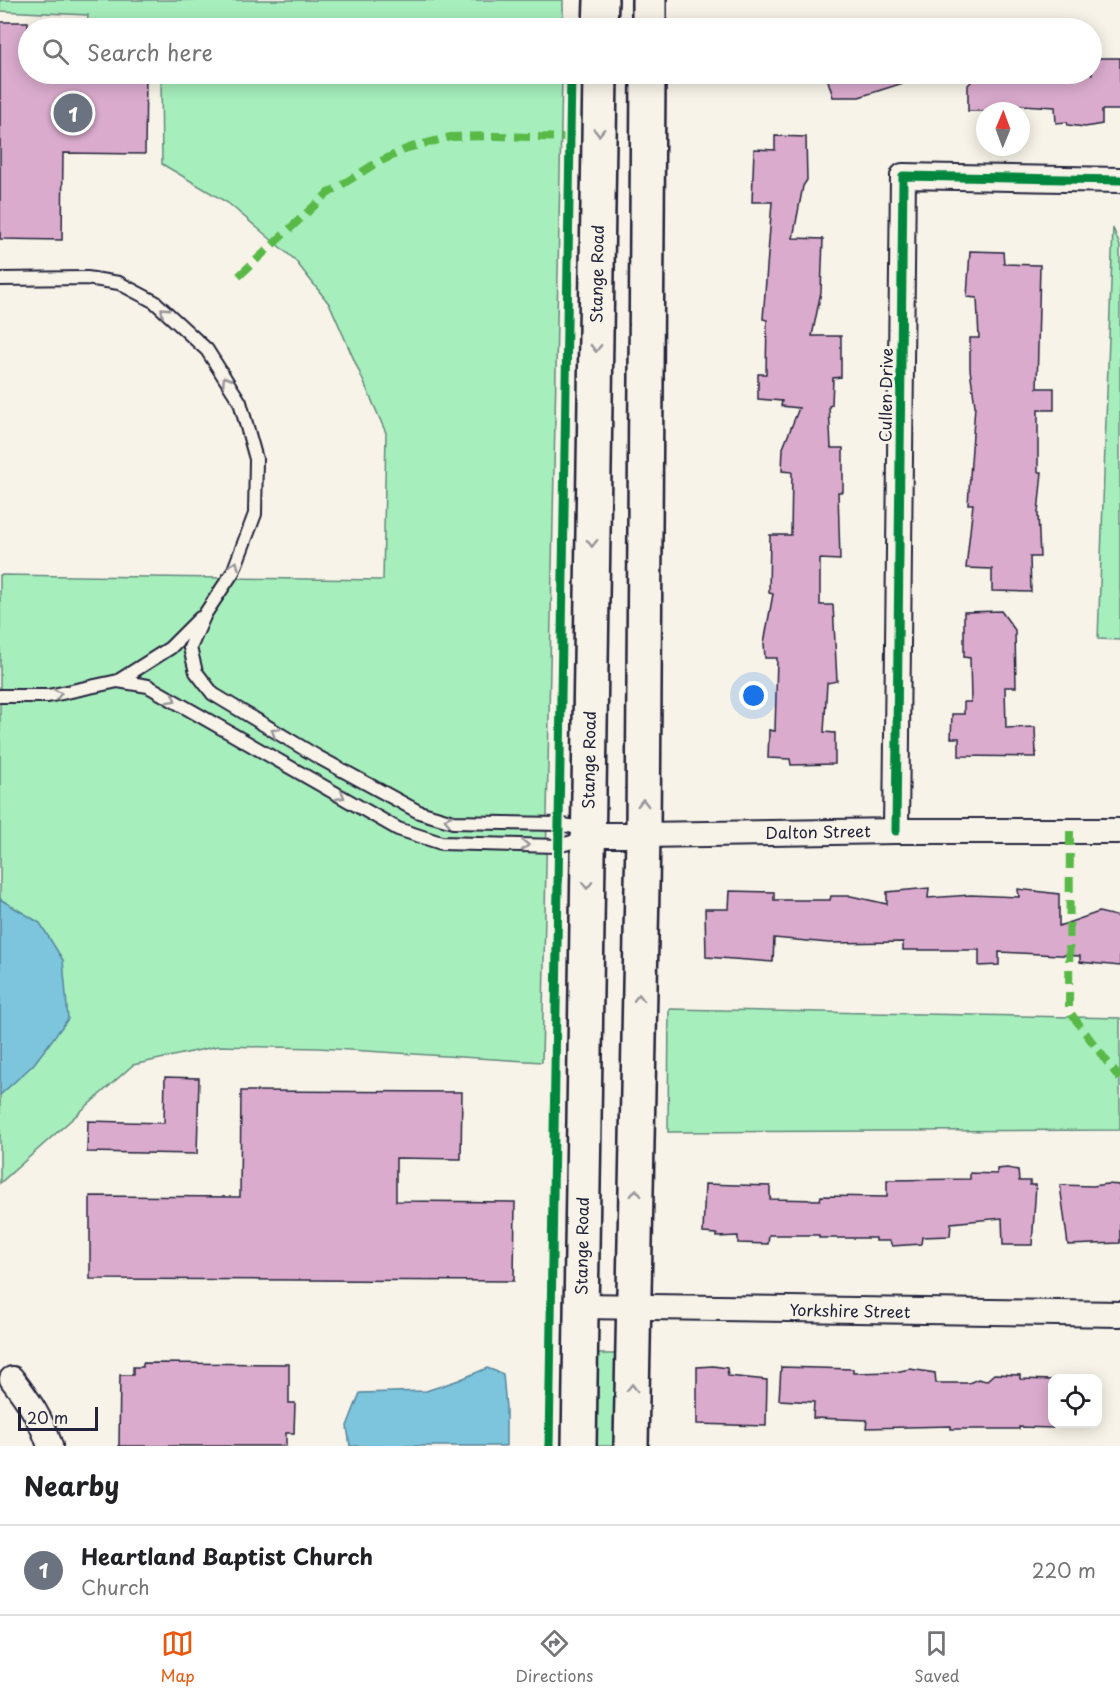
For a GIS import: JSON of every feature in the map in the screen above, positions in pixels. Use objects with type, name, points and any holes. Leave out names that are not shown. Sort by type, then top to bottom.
[{"type":"main road","points":[[600,18],[601,0]]},
{"type":"main road","points":[[649,0],[649,18]]},
{"type":"main road","name":"Stange Road","points":[[579,1446],[600,84]]},
{"type":"main road","points":[[631,1446],[643,835],[648,84]]},
{"type":"street","name":"Cullen Drive","points":[[896,831],[903,176],[1120,180]]},
{"type":"street","name":"Dalton Street","points":[[588,835],[1120,831]]},
{"type":"street","name":"Yorkshire Street","points":[[581,1306],[1120,1314]]},
{"type":"street","points":[[12,1379],[43,1425],[50,1446]]},
{"type":"lane","points":[[0,279],[87,278],[119,283],[155,302],[207,350],[240,402],[256,459],[255,514],[233,572],[204,614],[170,648],[118,681],[48,696],[0,696]]},
{"type":"lane","points":[[204,614],[190,648],[196,672],[213,694],[318,757],[419,812],[453,822],[559,824],[574,827],[588,835]]},
{"type":"lane","points":[[118,681],[148,686],[398,829],[441,843],[558,846],[588,835]]},
{"type":"green space","points":[[0,0],[563,0],[563,18],[88,18],[88,15],[0,11]]},
{"type":"green space","points":[[161,84],[562,84],[542,1062],[318,1048],[218,1046],[133,1065],[0,1183],[0,575],[383,580],[386,433],[330,305],[294,259],[228,203],[162,164]]},
{"type":"green space","points":[[1113,228],[1120,246],[1120,640],[1098,639]]},
{"type":"green space","points":[[669,1009],[1120,1018],[1120,1130],[668,1132]]},
{"type":"green space","points":[[597,1354],[616,1354],[614,1446],[595,1446]]},
{"type":"water","points":[[0,899],[40,923],[63,960],[68,1019],[33,1065],[0,1095]]},
{"type":"water","points":[[487,1368],[503,1374],[506,1446],[350,1446],[347,1426],[360,1393],[426,1391]]},
{"type":"building","points":[[0,22],[18,22],[18,84],[146,84],[145,154],[63,153],[62,240],[0,239]]},
{"type":"building","points":[[1102,58],[1120,58],[1120,110],[1102,110],[1102,124],[1085,127],[1068,125],[1067,122],[1056,123],[1055,107],[1030,106],[1030,102],[976,102],[976,111],[968,111],[969,84],[1102,84]]},
{"type":"building","points":[[829,84],[900,84],[859,97],[833,97]]},
{"type":"building","points":[[775,136],[806,137],[807,180],[803,186],[793,238],[823,239],[821,292],[812,336],[841,336],[841,377],[833,378],[832,405],[829,406],[831,448],[843,448],[843,492],[838,492],[840,560],[820,559],[820,605],[833,605],[837,681],[827,683],[824,732],[835,733],[835,764],[791,765],[790,759],[768,758],[769,730],[775,731],[777,658],[765,658],[764,643],[773,594],[769,593],[770,535],[791,535],[792,472],[782,471],[783,448],[799,408],[781,406],[782,401],[758,399],[758,374],[766,374],[767,320],[763,319],[772,202],[752,202],[754,149],[775,150]]},
{"type":"building","points":[[970,251],[1003,252],[1004,264],[1040,265],[1037,388],[1054,388],[1054,410],[1038,410],[1038,472],[1042,472],[1038,513],[1040,557],[1030,557],[1031,592],[992,591],[992,569],[966,568],[973,504],[968,504],[975,406],[970,369],[970,338],[979,338],[977,298],[967,297]]},
{"type":"building","points":[[1001,611],[1015,630],[1016,687],[1005,687],[1006,728],[1035,727],[1036,757],[959,756],[959,738],[951,738],[952,714],[964,714],[964,702],[971,702],[970,658],[964,657],[964,612]]},
{"type":"building","points":[[929,888],[928,898],[971,895],[1019,897],[1018,889],[1059,894],[1059,926],[1099,912],[1120,917],[1120,966],[1080,962],[1080,956],[999,952],[999,965],[979,966],[979,950],[903,950],[903,942],[829,943],[774,938],[773,962],[706,957],[705,909],[729,909],[730,891],[774,892],[774,900],[830,900],[831,896],[851,896],[887,904],[887,892]]},
{"type":"building","points":[[165,1077],[199,1078],[197,1154],[87,1152],[88,1121],[164,1123]]},
{"type":"building","points":[[241,1091],[462,1092],[461,1159],[396,1158],[396,1201],[515,1202],[514,1281],[90,1279],[90,1196],[240,1197]]},
{"type":"building","points":[[997,1169],[1018,1170],[1019,1181],[1030,1181],[1030,1185],[1036,1185],[1032,1245],[1003,1245],[1002,1218],[951,1223],[950,1236],[922,1237],[921,1244],[892,1246],[890,1241],[876,1241],[876,1238],[819,1238],[819,1235],[769,1235],[768,1244],[738,1243],[738,1236],[717,1237],[717,1234],[703,1233],[705,1184],[770,1186],[770,1199],[820,1200],[821,1196],[887,1197],[887,1180],[970,1179],[970,1173],[997,1174]]},
{"type":"building","points":[[1060,1185],[1120,1185],[1120,1243],[1068,1245]]},
{"type":"building","points":[[143,1363],[289,1364],[289,1403],[295,1403],[294,1433],[286,1433],[286,1446],[119,1446],[120,1375],[133,1375],[133,1367],[143,1367]]},
{"type":"building","points":[[697,1367],[727,1368],[728,1376],[767,1380],[766,1426],[697,1424]]},
{"type":"building","points":[[781,1367],[853,1369],[853,1373],[895,1372],[910,1369],[935,1373],[936,1383],[969,1383],[978,1379],[986,1381],[994,1374],[1020,1375],[1020,1379],[1048,1380],[1048,1428],[951,1429],[951,1426],[866,1428],[867,1420],[813,1418],[814,1402],[779,1400]]},
{"type":"marked path","points":[[239,276],[327,194],[373,165],[408,148],[450,137],[570,138]]},
{"type":"marked path","points":[[1070,831],[1069,1011],[1120,1079]]},
{"type":"cycle path","points":[[549,1446],[571,84]]},
{"type":"cycle path","points":[[896,831],[903,176],[1120,180]]},
{"type":"place","name":"Heartland Baptist Church","points":[[73,113]]}]
